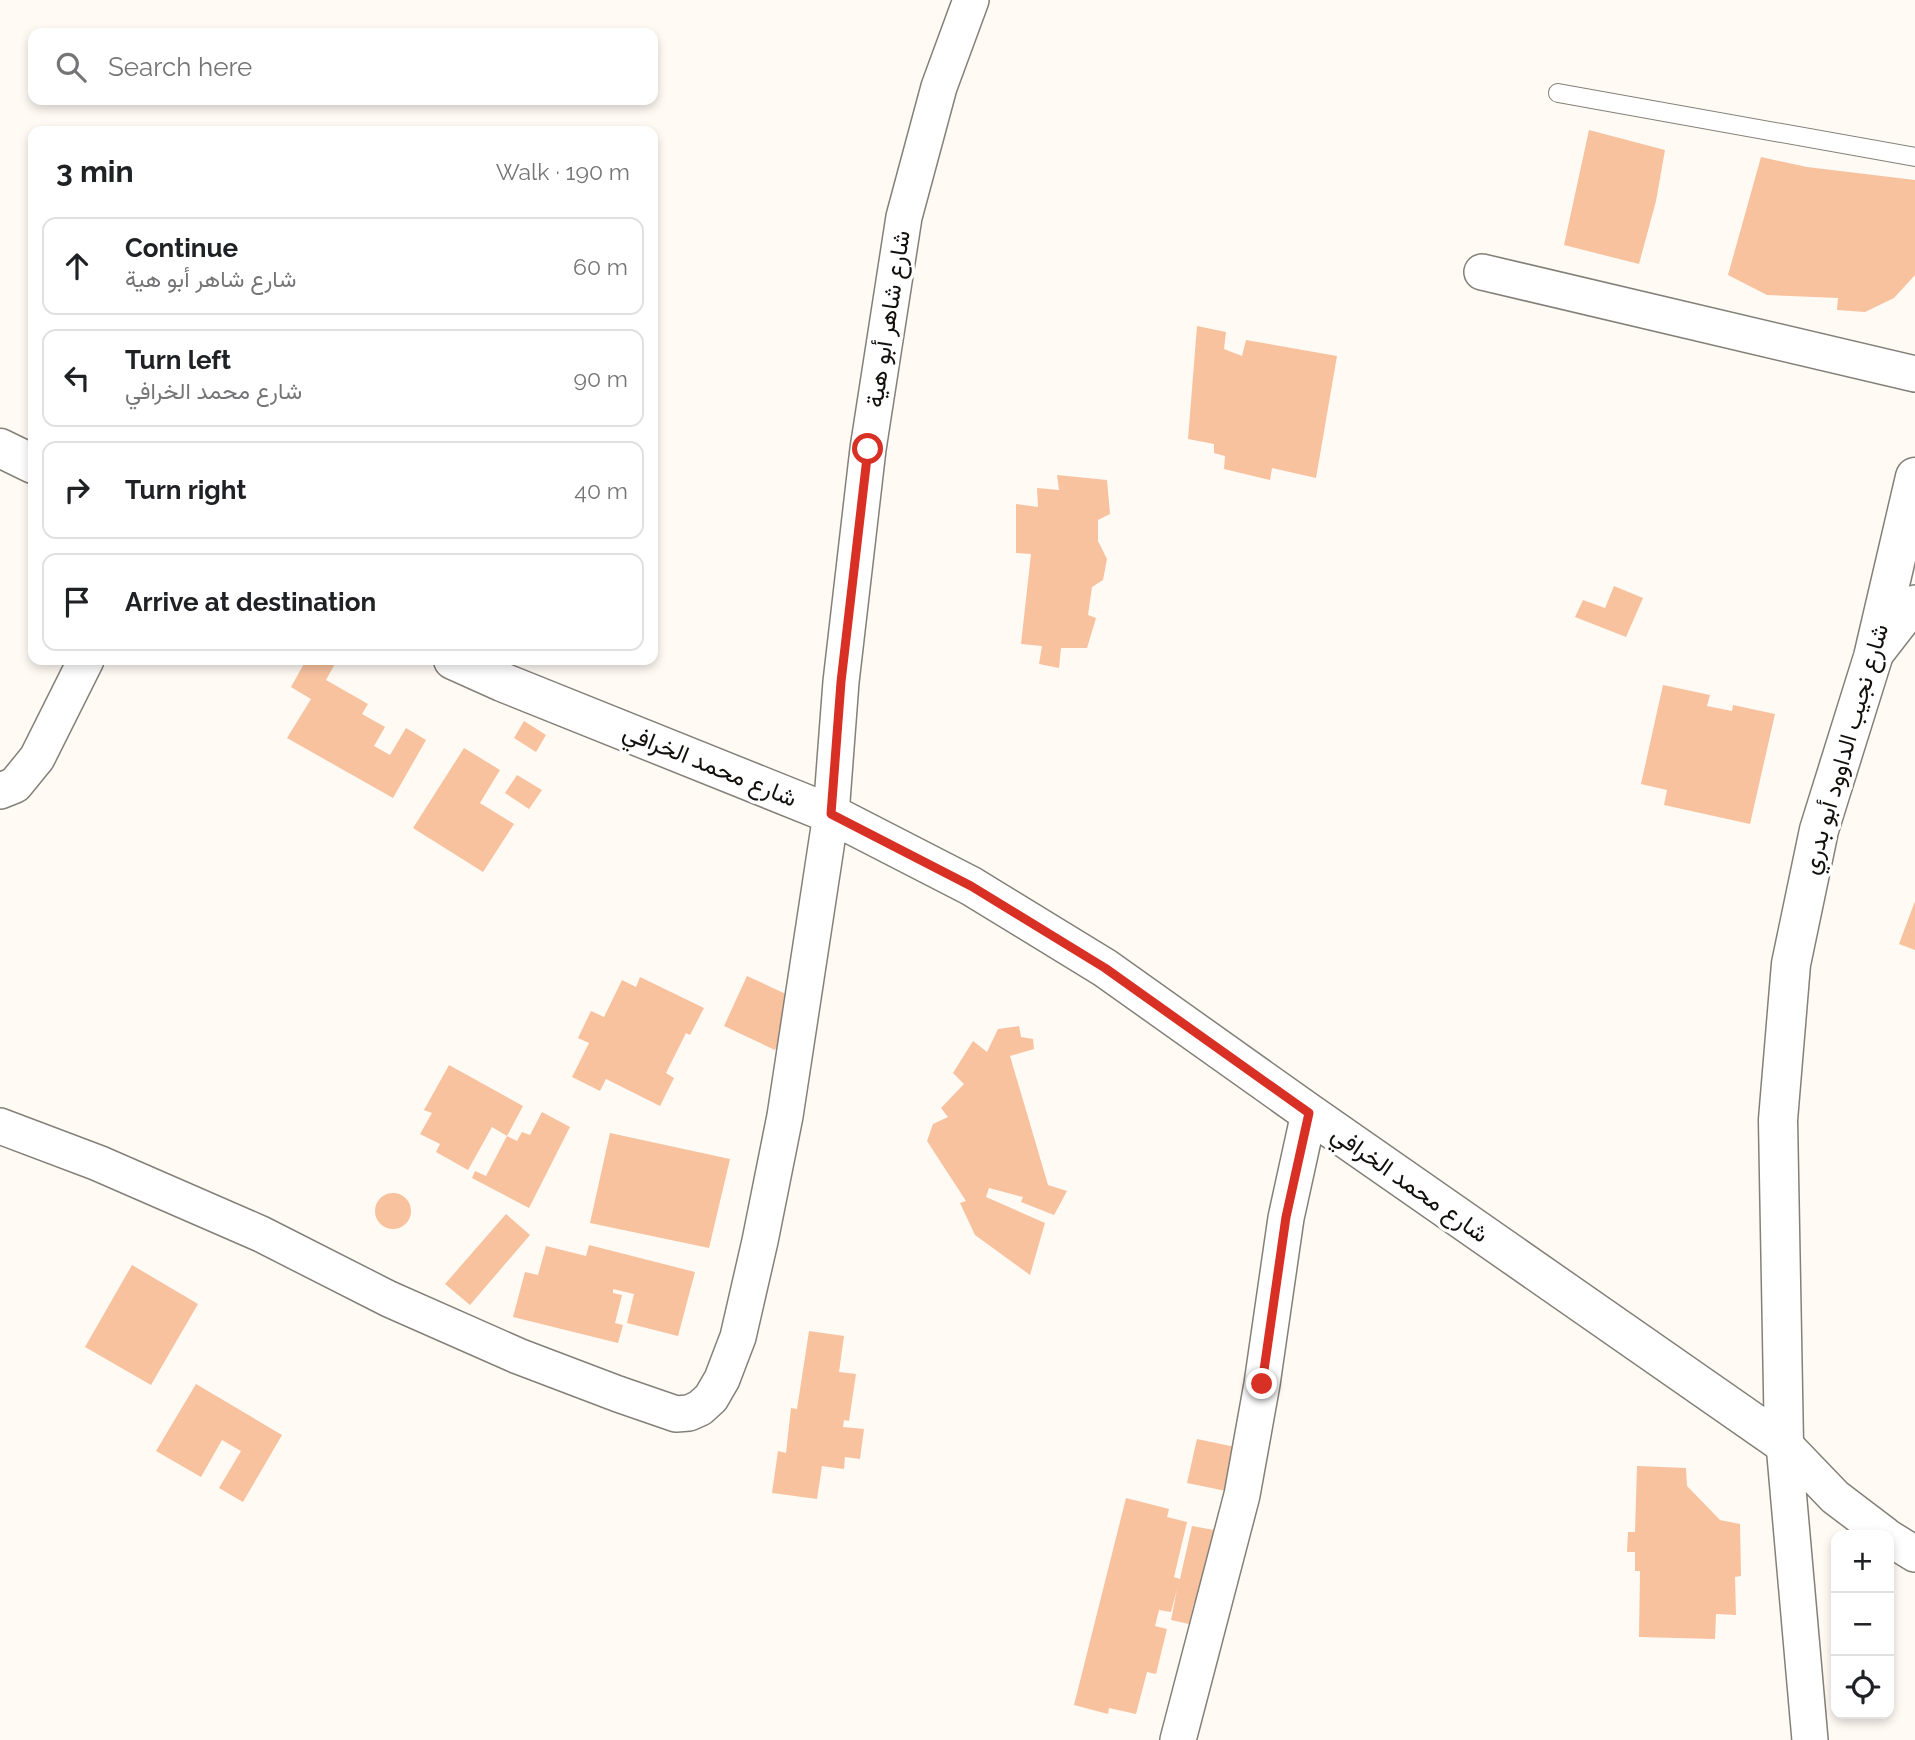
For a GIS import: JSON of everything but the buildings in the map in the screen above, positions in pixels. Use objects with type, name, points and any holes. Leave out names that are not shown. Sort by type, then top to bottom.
[{"type":"street","name":"شارع شاهر أبو هية","points":[[0,1126],[98,1163],[261,1234],[389,1299],[518,1356],[676,1414],[689,1413],[700,1408],[711,1398],[722,1379],[738,1337],[785,1116],[831,814],[841,682],[868,449],[904,217],[939,87],[971,0]]},
{"type":"street","points":[[1482,272],[1915,374]]},
{"type":"street","points":[[0,448],[28,462]]},
{"type":"street","name":"شارع نجيب الداوود أبو بدري","points":[[1784,1444],[1778,1121],[1791,964],[1819,830],[1873,657],[1915,477]]},
{"type":"street","points":[[1873,657],[1915,603]]},
{"type":"street","points":[[0,791],[15,785],[37,758],[84,665]]},
{"type":"street","name":"شارع محمد الخرافي","points":[[464,665],[831,814],[971,886],[1105,968],[1784,1444],[1835,1497],[1878,1530]]},
{"type":"street","points":[[1178,1740],[1242,1495],[1262,1384],[1286,1217],[1309,1113]]},
{"type":"street","points":[[1784,1444],[1810,1740]]},
{"type":"street","name":"شارع محمد الخرافي","points":[[1894,1542],[1915,1555]]},
{"type":"lane","points":[[1558,93],[1915,157]]},
{"type":"route","points":[[868,449],[841,682],[831,814],[971,886],[1105,968],[1309,1113],[1286,1217],[1262,1384]]}]
